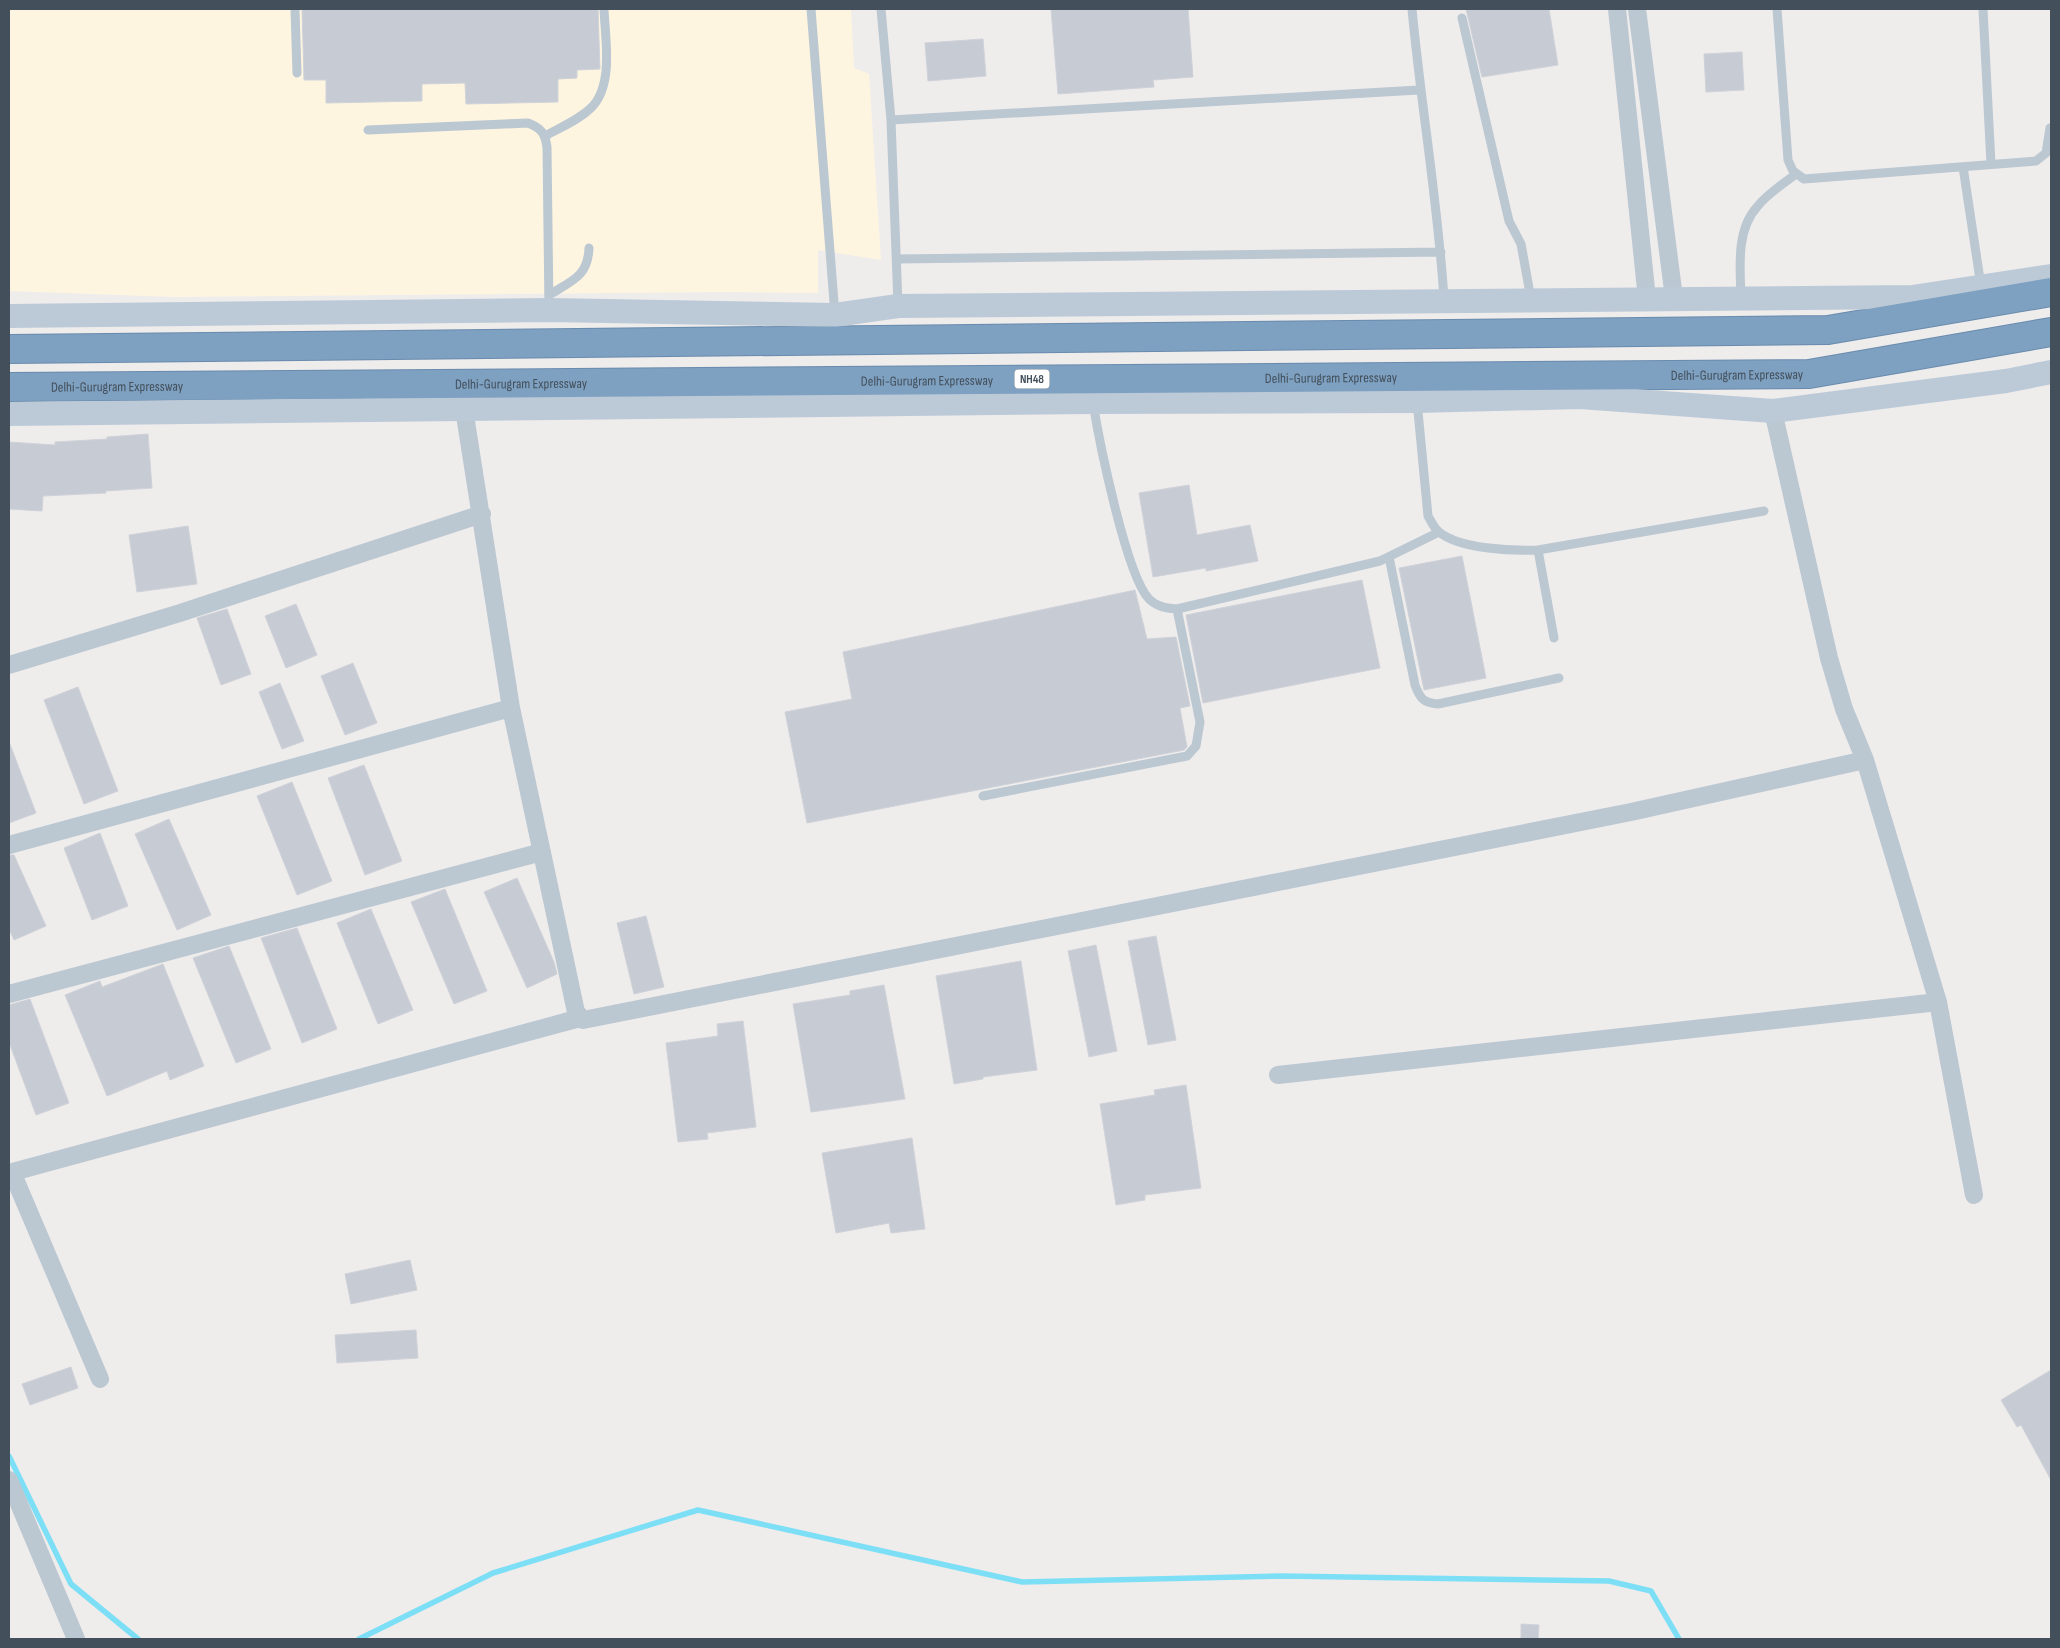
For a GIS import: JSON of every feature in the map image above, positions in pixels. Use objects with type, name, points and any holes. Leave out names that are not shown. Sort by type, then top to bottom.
[{"type":"highway","points":[[9,349],[1828,330],[2051,292]]},
{"type":"highway","name":"Delhi-Gurugram Expressway","points":[[9,387],[1809,374],[2051,332]]},
{"type":"main road","points":[[9,316],[549,303],[835,315],[898,306],[1912,297],[2051,276]]},
{"type":"main road","points":[[9,414],[1093,402],[1417,401],[1580,397],[1773,411],[2006,381],[2051,372]]},
{"type":"street","points":[[1616,9],[1646,299]]},
{"type":"street","points":[[1637,9],[1674,298]]},
{"type":"street","points":[[464,410],[482,514],[511,708],[580,1018]]},
{"type":"street","points":[[1773,411],[1829,658],[1844,709],[1865,760],[1938,1002],[1974,1195]]},
{"type":"street","points":[[9,665],[180,612],[482,514]]},
{"type":"street","points":[[9,844],[511,708]]},
{"type":"street","points":[[100,1379],[10,1172],[580,1018],[588,1021],[1630,812],[1865,760]]},
{"type":"street","points":[[9,994],[542,852]]},
{"type":"street","points":[[1278,1075],[1938,1002]]},
{"type":"street","points":[[9,1480],[76,1639]]},
{"type":"lane","points":[[295,9],[297,73]]},
{"type":"lane","points":[[545,136],[580,117],[593,106],[601,92],[606,73],[604,9]]},
{"type":"lane","points":[[811,9],[835,315]]},
{"type":"lane","points":[[881,9],[891,120],[898,306]]},
{"type":"lane","points":[[1412,9],[1419,90],[1441,252],[1444,301]]},
{"type":"lane","points":[[1777,9],[1788,160],[1790,168],[1804,179],[2039,160],[2046,153],[2050,128]]},
{"type":"lane","points":[[1983,9],[1992,164]]},
{"type":"lane","points":[[1462,18],[1509,222],[1521,244],[1532,300]]},
{"type":"lane","points":[[891,120],[1419,90]]},
{"type":"lane","points":[[368,130],[528,123],[538,127],[545,136],[549,303]]},
{"type":"lane","points":[[1964,167],[1981,288]]},
{"type":"lane","points":[[1741,298],[1743,238],[1750,218],[1765,198],[1796,174]]},
{"type":"lane","points":[[549,303],[579,277],[585,269],[589,248]]},
{"type":"lane","points":[[897,259],[1441,252]]},
{"type":"lane","points":[[1417,401],[1428,516],[1439,532],[1465,543],[1500,549],[1538,550],[1764,511]]},
{"type":"lane","points":[[1093,402],[1098,431],[1134,576],[1140,588],[1154,604],[1164,608],[1177,609],[1380,561],[1439,532]]},
{"type":"lane","points":[[1538,550],[1554,638]]},
{"type":"lane","points":[[1389,557],[1415,685],[1419,697],[1427,703],[1438,704],[1559,678]]},
{"type":"lane","points":[[983,796],[1188,756],[1196,746],[1200,733],[1200,722],[1177,609]]},
{"type":"shaded area","points":[[9,9],[851,9],[854,68],[869,74],[881,260],[818,250],[818,293],[726,292],[174,297],[9,291]]},
{"type":"building","points":[[302,9],[598,9],[600,69],[577,70],[577,78],[558,79],[558,102],[466,104],[465,83],[422,84],[422,101],[326,103],[326,80],[304,80]]},
{"type":"building","points":[[1051,9],[1188,9],[1193,77],[1153,80],[1154,87],[1058,94]]},
{"type":"building","points":[[1466,9],[1549,9],[1558,65],[1482,77]]},
{"type":"building","points":[[983,39],[986,76],[928,81],[925,43]]},
{"type":"building","points":[[1742,52],[1744,90],[1706,92],[1704,54]]},
{"type":"building","points":[[148,434],[152,488],[106,491],[106,493],[43,496],[42,511],[9,509],[9,442],[55,445],[55,442]]},
{"type":"building","points":[[1189,485],[1197,535],[1250,525],[1258,561],[1206,571],[1206,568],[1153,577],[1139,493]]},
{"type":"building","points":[[188,526],[197,584],[137,592],[129,535]]},
{"type":"building","points":[[1462,556],[1486,678],[1424,690],[1399,568]]},
{"type":"building","points":[[1362,580],[1380,668],[1203,703],[1186,615]]},
{"type":"building","points":[[1135,590],[1147,639],[1176,637],[1190,706],[1180,708],[1187,747],[1184,750],[807,823],[785,712],[852,699],[843,652]]},
{"type":"building","points":[[296,604],[317,655],[286,668],[265,616]]},
{"type":"building","points":[[227,609],[251,674],[221,685],[197,618]]},
{"type":"building","points":[[353,663],[377,723],[345,735],[321,676]]},
{"type":"building","points":[[280,683],[304,741],[282,749],[259,692]]},
{"type":"building","points":[[78,687],[118,791],[84,804],[44,700]]},
{"type":"building","points":[[9,745],[36,813],[9,823]]},
{"type":"building","points":[[364,765],[402,861],[365,875],[328,778]]},
{"type":"building","points":[[292,782],[332,881],[297,895],[257,796]]},
{"type":"building","points":[[169,819],[211,915],[177,930],[135,834]]},
{"type":"building","points":[[100,833],[128,906],[92,920],[64,848]]},
{"type":"building","points":[[9,855],[14,855],[46,926],[14,940],[9,929]]},
{"type":"building","points":[[517,878],[554,962],[557,974],[527,988],[484,892]]},
{"type":"building","points":[[445,889],[487,991],[454,1004],[411,902]]},
{"type":"building","points":[[371,909],[413,1010],[378,1024],[337,923]]},
{"type":"building","points":[[646,916],[664,987],[634,994],[617,923]]},
{"type":"building","points":[[297,928],[337,1029],[302,1043],[261,938]]},
{"type":"building","points":[[1156,936],[1176,1040],[1148,1045],[1128,941]]},
{"type":"building","points":[[1096,945],[1117,1051],[1089,1057],[1068,951]]},
{"type":"building","points":[[229,946],[271,1049],[236,1063],[193,958]]},
{"type":"building","points":[[1021,961],[1037,1070],[983,1077],[983,1079],[954,1084],[936,976]]},
{"type":"building","points":[[163,964],[204,1066],[170,1080],[167,1071],[107,1096],[65,995],[100,981],[102,987]]},
{"type":"building","points":[[884,985],[905,1099],[811,1112],[793,1004],[850,995],[850,991]]},
{"type":"building","points":[[30,999],[69,1103],[36,1115],[9,1042],[9,1005]]},
{"type":"building","points":[[743,1021],[756,1127],[707,1133],[708,1139],[678,1142],[666,1043],[718,1036],[717,1024]]},
{"type":"building","points":[[1186,1085],[1201,1188],[1145,1195],[1145,1200],[1116,1205],[1100,1104],[1155,1095],[1154,1090]]},
{"type":"building","points":[[912,1138],[925,1229],[891,1233],[889,1223],[836,1233],[822,1153]]},
{"type":"building","points":[[410,1260],[417,1290],[351,1304],[345,1274]]},
{"type":"building","points":[[416,1330],[418,1358],[337,1363],[335,1335]]},
{"type":"building","points":[[71,1367],[78,1388],[30,1405],[22,1384]]},
{"type":"building","points":[[2051,1370],[2051,1480],[2021,1425],[2017,1427],[2001,1400]]},
{"type":"building","points":[[1521,1624],[1539,1625],[1538,1639],[1521,1639]]},
{"type":"waterway","points":[[9,1456],[71,1584],[138,1639]]},
{"type":"waterway","points":[[359,1639],[493,1573],[698,1510],[1022,1582],[1281,1576],[1609,1581],[1651,1591],[1679,1639]]}]
